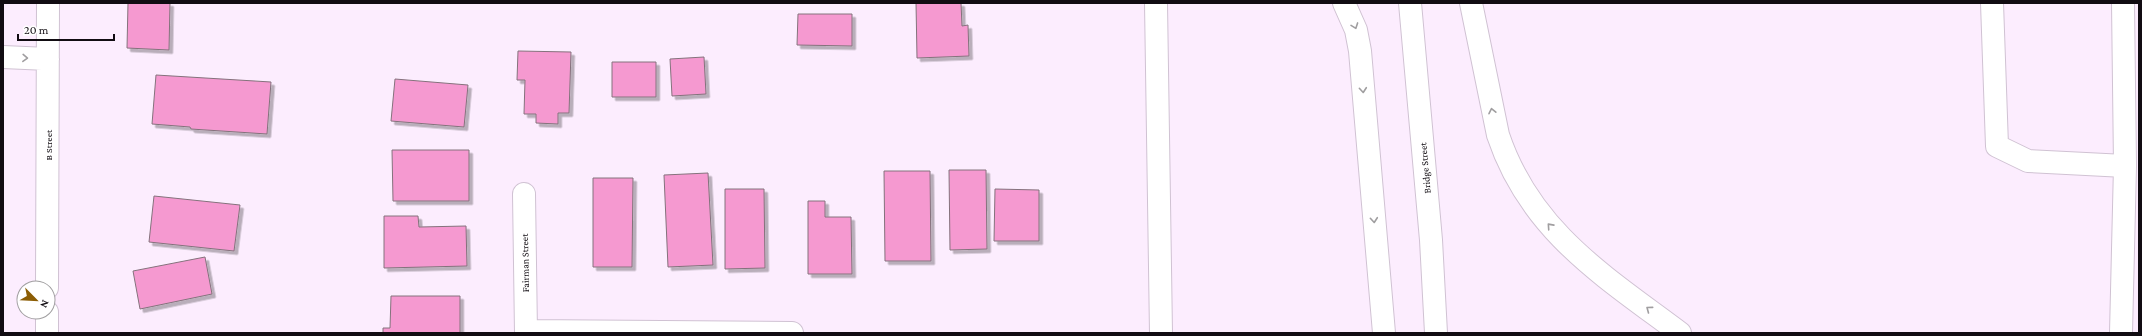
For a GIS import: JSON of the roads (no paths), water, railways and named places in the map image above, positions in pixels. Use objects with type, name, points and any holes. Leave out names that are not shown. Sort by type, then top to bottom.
[{"type":"main road","name":"B Street","points":[[47,280],[48,3]]},
{"type":"main road","points":[[1156,3],[1161,333]]},
{"type":"main road","points":[[1344,3],[1356,30],[1360,51],[1384,333]]},
{"type":"main road","name":"Bridge Street","points":[[1410,3],[1430,233],[1436,333]]},
{"type":"main road","points":[[1471,3],[1498,135],[1503,149],[1523,189],[1546,221],[1570,248],[1680,333]]},
{"type":"main road","points":[[1992,3],[1997,146],[2028,162],[2124,166]]},
{"type":"main road","points":[[2121,333],[2124,166],[2123,3]]},
{"type":"main road","points":[[3,57],[48,59]]},
{"type":"main road","name":"Fairman Street","points":[[524,194],[526,332]]},
{"type":"main road","points":[[47,320],[47,333]]},
{"type":"main road","points":[[526,332],[792,333]]}]
